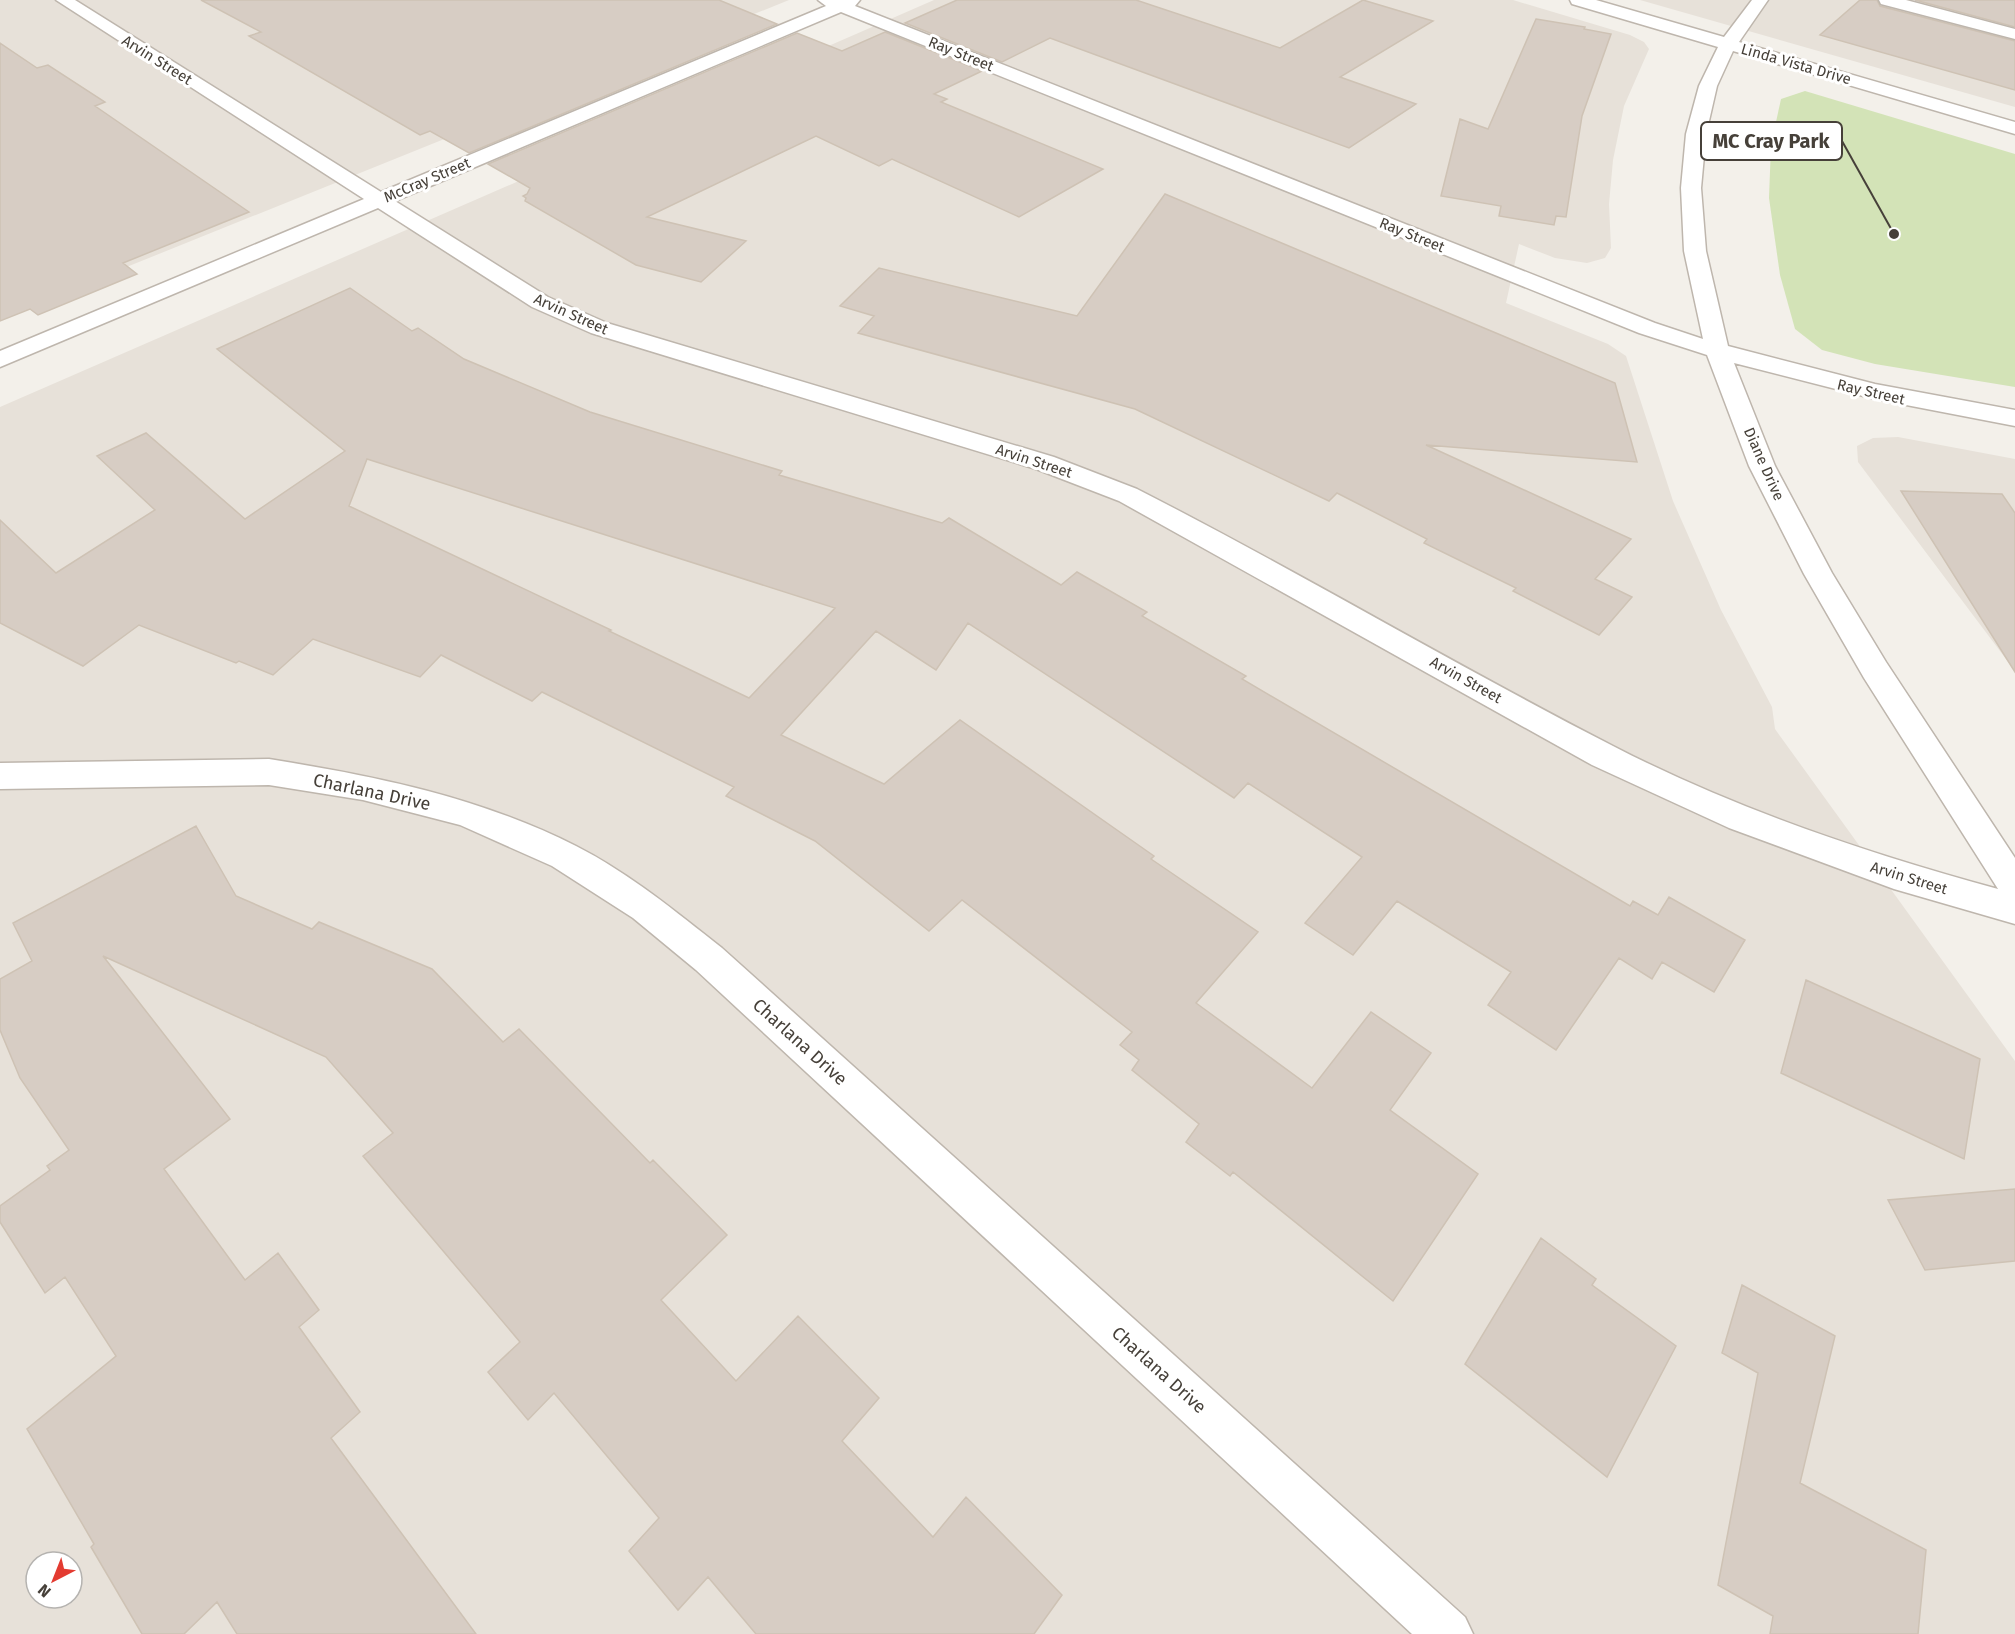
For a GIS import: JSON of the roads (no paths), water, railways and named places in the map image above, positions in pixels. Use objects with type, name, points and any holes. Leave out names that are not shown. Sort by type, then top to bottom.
[{"type":"street","name":"Arvin Street","points":[[64,0],[540,302],[599,328],[1046,463],[1128,495],[1188,525],[1604,756],[1752,823],[1894,874],[2015,909]]},
{"type":"street","name":"Linda Vista Drive","points":[[1578,0],[2015,128]]},
{"type":"street","name":"Diane Drive","points":[[1760,0],[1728,44],[1708,86],[1696,134],[1690,188],[1695,250],[1718,352],[1762,466],[1818,574],[1875,670],[2015,886]]},
{"type":"street","points":[[1887,0],[2015,34]]},
{"type":"street","name":"McCray Street","points":[[0,360],[840,2]]},
{"type":"street","name":"Ray Street","points":[[840,2],[1647,328],[1718,352],[1814,379],[1926,404],[2015,418]]},
{"type":"street","name":"Charlana Drive","points":[[0,776],[269,772],[363,787],[467,814],[564,856],[645,907],[709,959],[1448,1634]]},
{"type":"place","name":"MC Cray Park","points":[[1894,234]]}]
